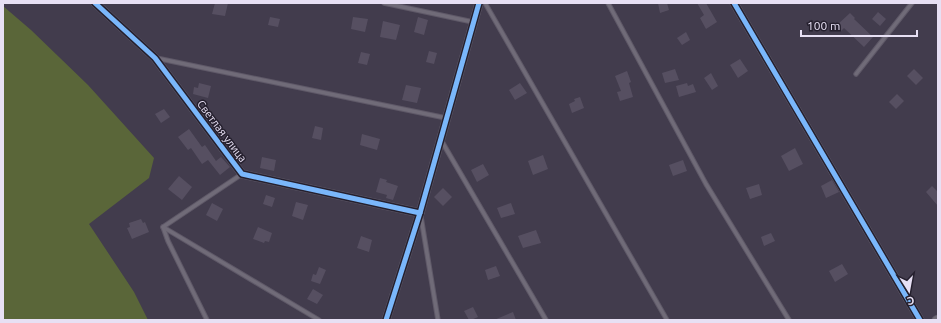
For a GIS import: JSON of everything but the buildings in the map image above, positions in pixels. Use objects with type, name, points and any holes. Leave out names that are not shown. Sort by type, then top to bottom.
[{"type":"street","name":"Светлая улица","points":[[95,3],[155,58],[242,174],[420,213]]},
{"type":"street","points":[[386,320],[420,213],[479,3]]},
{"type":"street","points":[[734,3],[920,320]]},
{"type":"lane","points":[[384,3],[473,22]]},
{"type":"lane","points":[[485,3],[667,320]]},
{"type":"lane","points":[[608,3],[706,184],[789,320]]},
{"type":"lane","points":[[856,74],[912,3]]},
{"type":"lane","points":[[155,58],[446,118]]},
{"type":"lane","points":[[440,139],[546,320]]},
{"type":"lane","points":[[163,227],[242,174]]},
{"type":"lane","points":[[420,213],[438,320]]},
{"type":"lane","points":[[163,227],[168,241],[207,320]]},
{"type":"lane","points":[[163,227],[319,320]]},
{"type":"green space","points":[[3,6],[31,30],[88,85],[154,158],[149,178],[89,224],[134,292],[148,320],[3,320]]},
{"type":"cycle path","points":[[95,3],[155,58],[242,174],[420,213]]},
{"type":"cycle path","points":[[386,320],[420,213],[479,3]]},
{"type":"cycle path","points":[[734,3],[920,320]]}]
